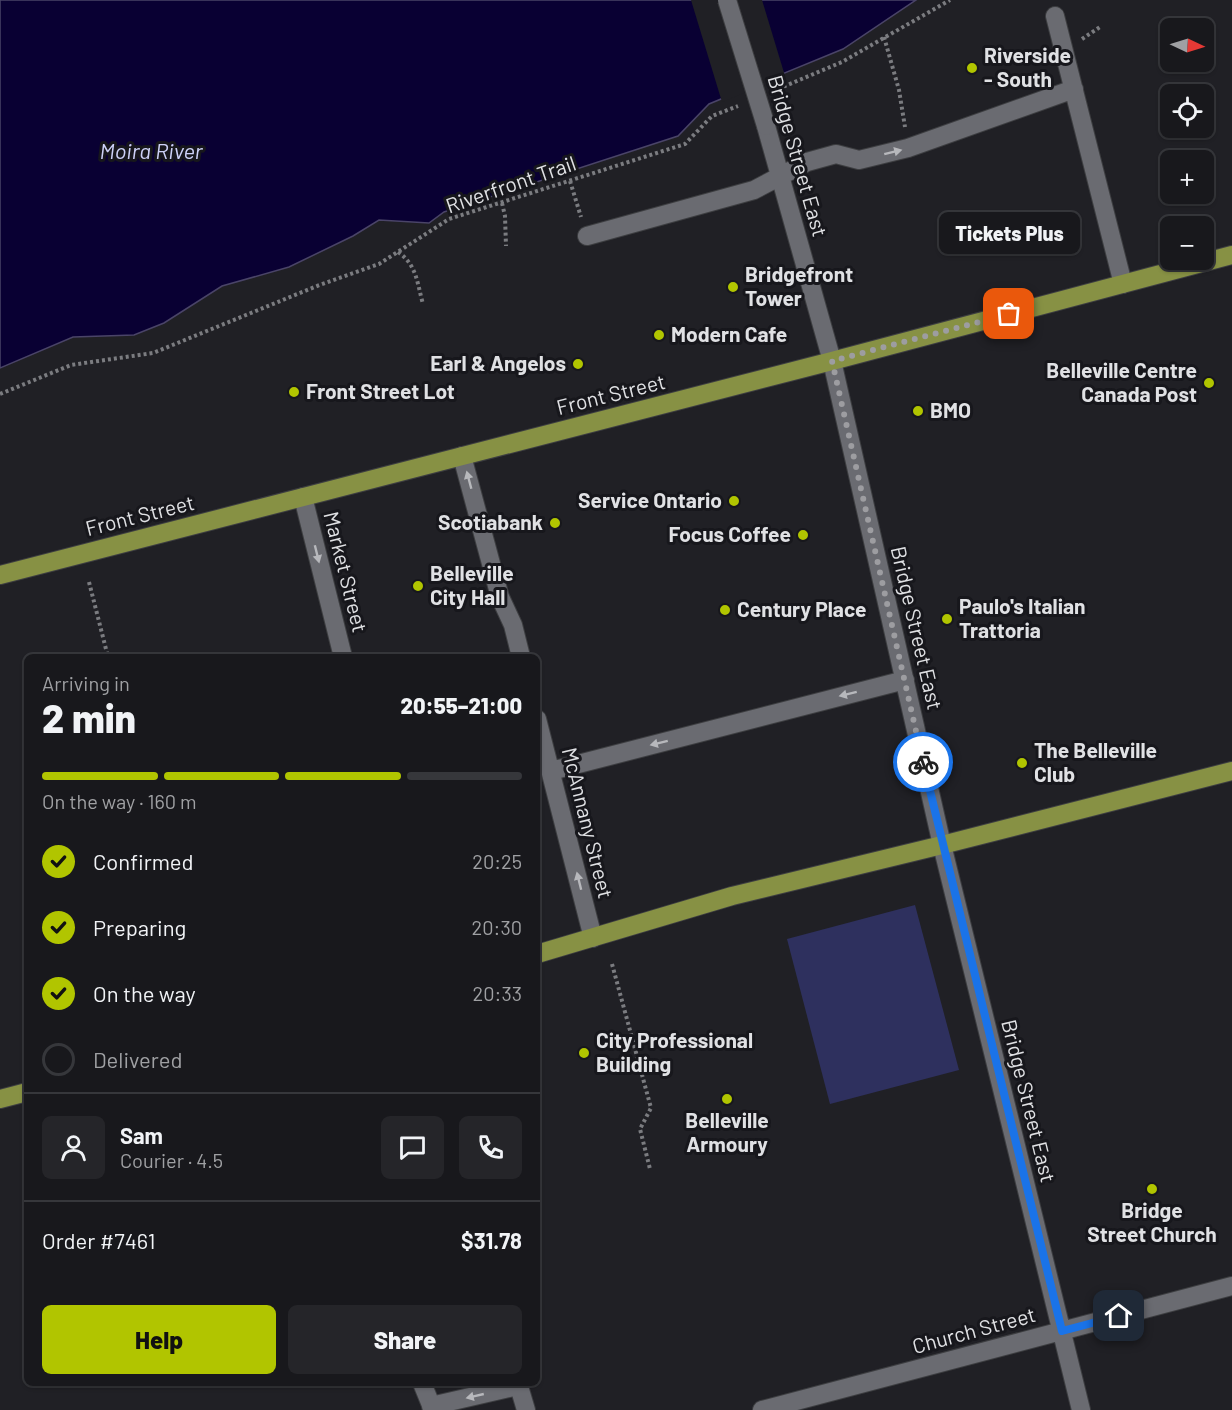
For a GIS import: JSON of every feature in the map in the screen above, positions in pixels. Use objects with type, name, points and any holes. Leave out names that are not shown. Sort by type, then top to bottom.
[{"type":"main road","name":"Front Street","points":[[0,575],[832,361],[1232,255]]},
{"type":"main road","points":[[540,953],[732,896],[1232,771]]},
{"type":"main road","points":[[0,1099],[24,1093]]},
{"type":"street","name":"Bridge Street East","points":[[727,0],[781,176],[832,361],[942,845],[1081,1410]]},
{"type":"street","points":[[1055,16],[1123,284]]},
{"type":"street","points":[[587,236],[754,190],[807,162],[836,154],[859,160],[908,148],[1074,89]]},
{"type":"street","points":[[462,456],[500,597],[513,625],[520,654]]},
{"type":"street","name":"Market Street","points":[[303,497],[342,654]]},
{"type":"street","points":[[551,771],[905,680]]},
{"type":"street","name":"McAnnany Street","points":[[540,730],[593,938]]},
{"type":"street","name":"Church Street","points":[[762,1410],[1232,1286]]},
{"type":"street","points":[[423,1386],[432,1408],[511,1386]]},
{"type":"street","points":[[519,1386],[526,1410]]},
{"type":"path","points":[[777,89],[842,62],[950,0]]},
{"type":"path","points":[[884,38],[898,90],[908,148]]},
{"type":"path","name":"Riverfront Trail","points":[[0,394],[70,365],[153,353],[317,286],[379,264],[449,219],[685,144],[712,116],[745,103]]},
{"type":"path","points":[[570,181],[577,204]]},
{"type":"path","points":[[502,203],[506,216],[506,246]]},
{"type":"path","points":[[398,252],[413,266],[423,304]]},
{"type":"path","points":[[89,582],[107,654]]},
{"type":"path","points":[[612,963],[651,1108],[640,1129],[650,1169]]},
{"type":"shaded area","points":[[915,905],[959,1070],[830,1104],[787,939]]},
{"type":"water","name":"Moira River","points":[[0,0],[916,0],[843,49],[709,104],[678,136],[444,212],[429,223],[379,220],[353,236],[289,267],[222,286],[164,323],[134,335],[73,337],[0,368]]},
{"type":"pier","points":[[691,0],[762,0],[785,76],[722,102]]},
{"type":"way so far","points":[[923,762],[832,361],[1009,314]]},
{"type":"place","name":"Riverside - South","points":[[972,68]]},
{"type":"place","name":"Bridgefront Tower","points":[[733,287]]},
{"type":"place","name":"Tickets Plus","points":[[1009,314]]},
{"type":"place","name":"Modern Cafe","points":[[659,335]]},
{"type":"place","name":"Earl & Angelos","points":[[578,364]]},
{"type":"place","name":"Belleville Centre Canada Post","points":[[1209,383]]},
{"type":"place","name":"Front Street Lot","points":[[294,392]]},
{"type":"place","name":"BMO","points":[[918,411]]},
{"type":"place","name":"Service Ontario","points":[[734,501]]},
{"type":"place","name":"Scotiabank","points":[[555,523]]},
{"type":"place","name":"Focus Coffee","points":[[803,535]]},
{"type":"place","name":"Belleville City Hall","points":[[418,586]]},
{"type":"place","name":"Century Place","points":[[725,610]]},
{"type":"place","name":"Paulo's Italian Trattoria","points":[[947,619]]},
{"type":"place","name":"The Belleville Club","points":[[1022,763]]},
{"type":"place","name":"City Professional Building","points":[[584,1053]]},
{"type":"place","name":"Belleville Armoury","points":[[727,1099]]},
{"type":"place","name":"Bridge Street Church","points":[[1152,1189]]},
{"type":"route","points":[[923,762],[1062,1331],[1119,1316]]}]
